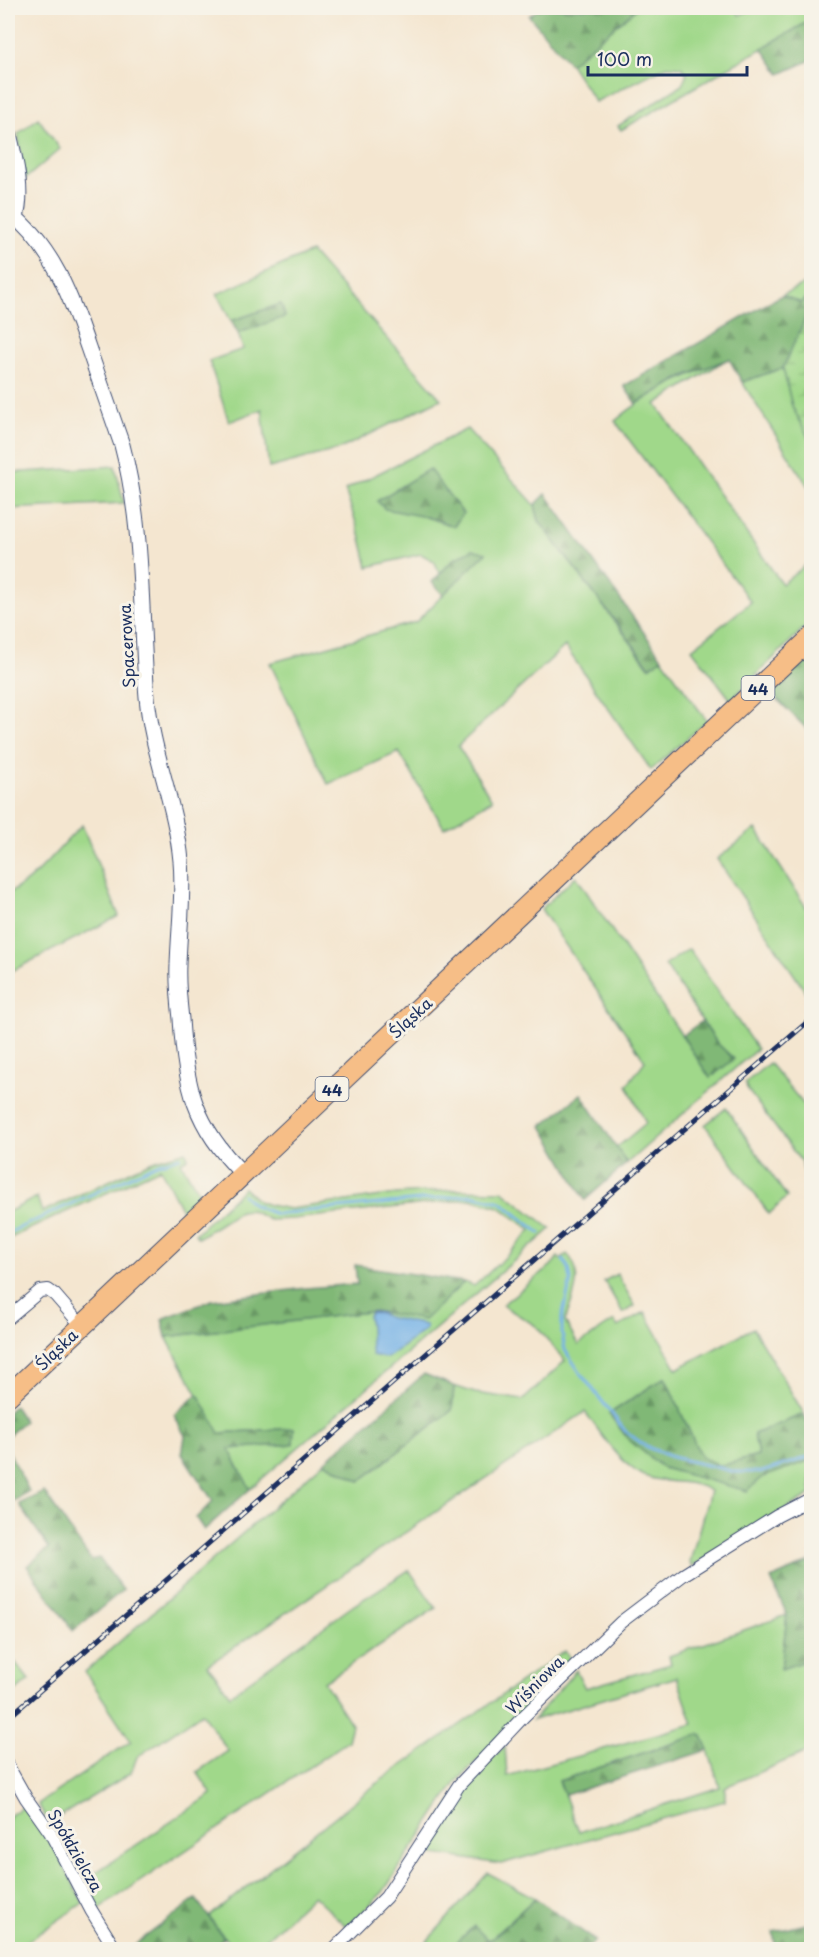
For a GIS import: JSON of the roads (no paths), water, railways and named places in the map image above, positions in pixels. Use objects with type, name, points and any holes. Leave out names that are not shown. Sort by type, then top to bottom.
[{"type":"main road","name":"Śląska","points":[[8,1396],[812,637]]},
{"type":"street","name":"Spacerowa","points":[[8,123],[21,196],[12,215],[36,238],[48,254],[68,291],[129,470],[136,519],[150,718],[174,816],[181,859],[178,979],[186,1071],[192,1098],[207,1130],[225,1155],[243,1174]]},
{"type":"street","points":[[8,1318],[44,1289],[52,1292],[81,1325]]},
{"type":"street","name":"Wiśniowa","points":[[333,1950],[386,1897],[459,1785],[524,1716],[621,1622],[683,1575],[759,1527],[812,1498]]},
{"type":"street","name":"Spółdzielcza","points":[[8,1766],[26,1798],[50,1832],[91,1910],[117,1950]]},
{"type":"water","points":[[372,1312],[426,1325],[426,1329],[387,1358],[372,1355],[368,1315]]},
{"type":"waterway","points":[[8,1233],[157,1164],[180,1157]]},
{"type":"waterway","points":[[243,1195],[255,1206],[276,1214],[472,1195],[501,1202],[540,1233]]},
{"type":"waterway","points":[[563,1259],[569,1269],[571,1280],[562,1317],[565,1350],[626,1432],[647,1447],[672,1457],[736,1472],[762,1472],[812,1456]]},
{"type":"railway","points":[[8,1718],[812,1018]]}]
